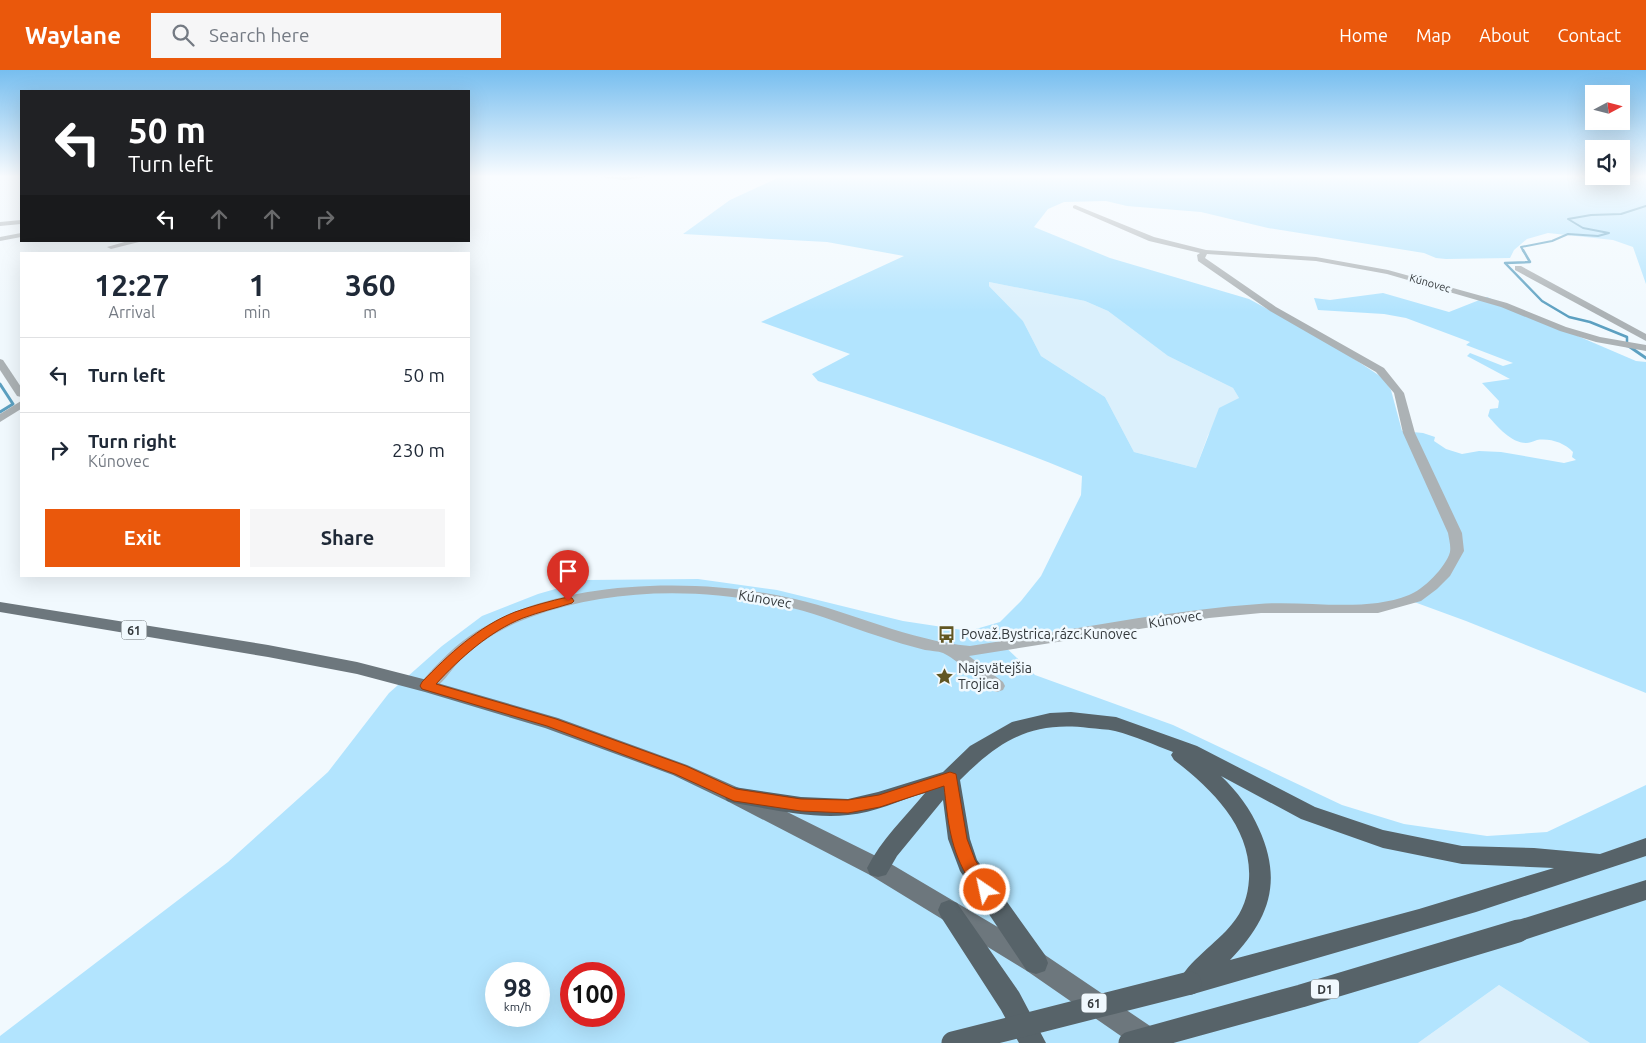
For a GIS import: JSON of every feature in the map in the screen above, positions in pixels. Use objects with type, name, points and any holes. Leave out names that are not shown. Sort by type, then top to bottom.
[{"type":"highway","points":[[878,868],[889,850],[972,755],[999,737],[1019,727],[1044,721],[1072,719],[1102,722],[1139,731],[1170,745],[1190,751],[1308,813],[1383,839],[1462,855],[1496,858],[1534,857],[1601,863]]},
{"type":"highway","points":[[1170,745],[1208,775],[1226,793],[1252,834],[1259,859],[1260,890],[1252,915],[1245,927],[1190,983]]},
{"type":"highway","points":[[734,795],[801,805],[848,807],[880,800],[950,778]]},
{"type":"highway","points":[[950,778],[958,839],[968,864],[1036,963]]},
{"type":"highway","points":[[954,1043],[1190,983],[1487,899],[1646,847]]},
{"type":"highway","name":"D1","points":[[1130,1043],[1301,996],[1518,931],[1646,890]]},
{"type":"highway","points":[[949,910],[1010,1001],[1033,1043]]},
{"type":"main road","name":"61","points":[[0,608],[268,651],[357,668],[551,722],[680,770],[734,795],[878,868],[1036,963],[1153,1043]]},
{"type":"street","name":"Kúnovec","points":[[1114,221],[1144,236],[1206,252],[1316,259],[1388,272],[1504,305],[1563,329],[1599,340],[1646,348]]},
{"type":"street","points":[[0,224],[20,222]]},
{"type":"street","points":[[0,239],[20,235]]},
{"type":"street","points":[[118,252],[109,246],[134,242]]},
{"type":"street","name":"Kúnovec","points":[[427,686],[446,665],[466,648],[490,630],[519,615],[585,597],[645,591],[700,591],[777,600],[950,650],[992,648],[1209,614],[1261,608],[1378,608],[1416,598],[1445,573],[1457,551],[1455,534],[1409,433],[1399,392],[1380,370],[1273,309],[1201,259],[1201,255],[1206,252]]},
{"type":"street","points":[[1518,268],[1646,338]]},
{"type":"street","points":[[0,362],[20,392]]},
{"type":"street","points":[[0,419],[20,405]]},
{"type":"street","points":[[950,650],[997,686]]},
{"type":"shaded area","points":[[700,221],[1038,221],[1034,227],[1110,258],[1249,299],[1327,341],[1383,378],[1391,390],[1402,431],[1423,433],[1435,437],[1434,441],[1446,449],[1462,454],[1479,451],[1501,452],[1564,463],[1576,460],[1572,457],[1573,452],[1570,449],[1557,442],[1537,440],[1526,443],[1515,440],[1488,416],[1490,409],[1498,408],[1499,401],[1482,383],[1510,379],[1467,356],[1470,353],[1503,366],[1513,363],[1466,345],[1470,342],[1406,318],[1384,314],[1318,310],[1314,298],[1330,300],[1383,293],[1449,312],[1487,297],[1636,361],[1646,362],[1646,693],[1406,599],[1375,606],[1188,613],[998,640],[1035,675],[1173,725],[1342,805],[1404,824],[1487,836],[1547,832],[1646,785],[1646,1043],[1590,1043],[1499,985],[1418,1043],[0,1043],[0,1036],[228,862],[328,772],[389,693],[442,646],[482,616],[538,594],[587,580],[698,579],[777,590],[903,621],[969,631],[1000,622],[1021,601],[1041,576],[1081,495],[1082,476],[951,426],[818,381],[812,374],[850,354],[761,322],[904,256],[827,242],[683,234]],"holes":[[[989,282],[1085,301],[1108,311],[1168,356],[1233,388],[1239,398],[1219,408],[1196,468],[1134,452],[1105,397],[1041,356],[1023,321],[989,286]]]},
{"type":"shaded area","points":[[1240,221],[1646,221],[1646,284],[1633,247],[1613,240],[1548,233],[1527,239],[1514,250],[1510,258],[1446,259],[1436,258],[1424,253],[1268,228]]},
{"type":"shaded area","points":[[989,282],[1085,301],[1108,311],[1168,356],[1233,388],[1239,398],[1208,435],[1196,468],[1134,452],[1105,397],[1041,356],[1023,321],[989,286]]},
{"type":"shaded area","points":[[1499,985],[1590,1043],[1418,1043]]},
{"type":"waterway","points":[[1524,252],[1521,247],[1552,241],[1568,234],[1598,236],[1609,233],[1583,228],[1572,221]]},
{"type":"waterway","points":[[1523,250],[1530,262],[1505,263],[1542,301],[1569,317],[1590,322],[1627,337],[1627,345]]},
{"type":"waterway","points":[[1627,345],[1646,358]]},
{"type":"waterway","points":[[0,384],[13,404],[0,412]]},
{"type":"place","name":"Považ.Bystrica,rázc.Kunovec","points":[[947,634]]},
{"type":"place","name":"Najsvätejšia Trojica","points":[[944,676]]},
{"type":"route","points":[[568,601],[519,615],[490,630],[446,665],[427,686],[551,722],[680,770],[734,795],[801,805],[848,807],[880,800],[950,778],[958,839],[968,864],[985,890]]}]
